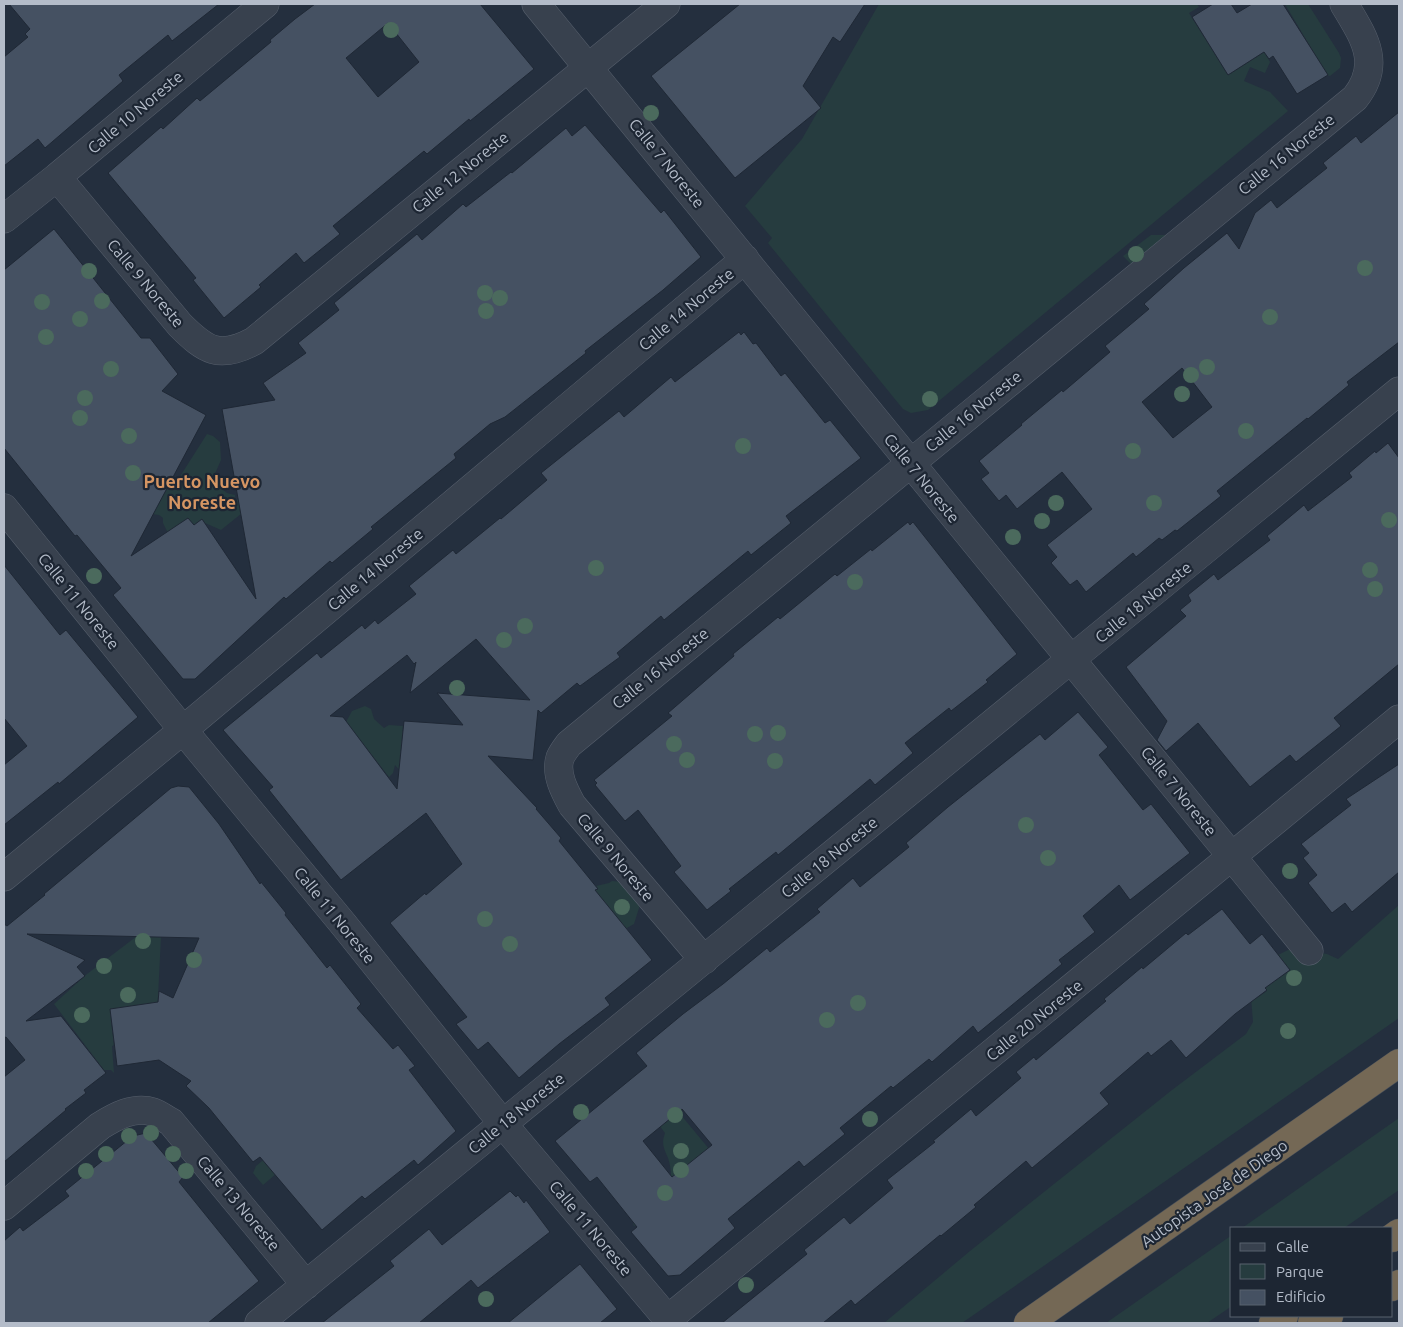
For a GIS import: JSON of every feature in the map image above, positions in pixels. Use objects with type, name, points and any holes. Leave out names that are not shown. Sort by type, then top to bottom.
[{"type":"highway","name":"Autopista José de Diego","points":[[1028,1323],[1399,1063]]},
{"type":"highway","points":[[1312,1323],[1326,1317]]},
{"type":"street","name":"Calle 10 Noreste","points":[[4,219],[58,177],[265,4]]},
{"type":"street","name":"Calle 7 Noreste","points":[[536,4],[1309,951]]},
{"type":"street","name":"Calle 12 Noreste","points":[[254,341],[666,4]]},
{"type":"street","name":"Calle 16 Noreste","points":[[569,744],[1355,98],[1364,87],[1370,65],[1364,39],[1344,4]]},
{"type":"street","name":"Calle 9 Noreste","points":[[58,177],[180,325],[198,343],[211,350],[225,350],[240,349],[254,341]]},
{"type":"street","name":"Calle 14 Noreste","points":[[4,877],[183,730],[746,259]]},
{"type":"street","name":"Calle 18 Noreste","points":[[259,1323],[1399,391]]},
{"type":"street","name":"Calle 11 Noreste","points":[[4,508],[183,730],[344,925],[503,1124],[670,1321]]},
{"type":"street","name":"Calle 20 Noreste","points":[[670,1321],[1399,720]]},
{"type":"street","name":"Calle 9 Noreste","points":[[569,744],[560,759],[559,773],[564,790],[572,805],[704,960]]},
{"type":"street","name":"Calle 13 Noreste","points":[[4,1206],[100,1126],[117,1115],[135,1110],[153,1112],[171,1122],[306,1285]]},
{"type":"green space","points":[[879,4],[1197,4],[1199,7],[1189,13],[1228,75],[1264,52],[1270,62],[1265,73],[1250,67],[1244,81],[1270,92],[1288,111],[928,410],[911,413],[903,409],[768,243],[772,238],[745,206],[802,139]]},
{"type":"green space","points":[[1285,4],[1308,4],[1339,53],[1341,58],[1340,68],[1330,76],[1327,75]]},
{"type":"green space","points":[[1151,235],[1168,235],[1133,266],[1123,256]]},
{"type":"green space","points":[[207,434],[220,442],[221,460],[214,476],[215,483],[227,493],[235,495],[235,501],[245,495],[267,493],[221,530],[205,523],[202,519],[194,525],[188,518],[168,533],[163,523],[163,518],[152,514],[170,479],[179,478]]},
{"type":"green space","points":[[365,706],[371,709],[374,719],[384,728],[389,725],[403,726],[402,739],[408,740],[402,773],[395,765],[393,773],[389,777],[346,722],[352,711]]},
{"type":"green space","points":[[612,881],[622,882],[640,905],[634,924],[625,929],[595,890],[598,889],[596,886]]},
{"type":"green space","points":[[1399,905],[1399,1018],[962,1323],[884,1323],[970,1251],[1172,1090],[1246,1034],[1253,1022],[1251,997],[1255,994],[1257,998],[1267,991],[1265,988],[1290,970],[1278,955],[1292,948],[1327,954],[1338,959]]},
{"type":"green space","points":[[141,933],[161,937],[155,1057],[111,1018],[114,1045],[112,1046],[114,1073],[111,1070],[104,1070],[54,1004],[87,974]]},
{"type":"green space","points":[[676,1109],[719,1161],[642,1223],[634,1226],[633,1223],[647,1195],[671,1176],[671,1169],[663,1140],[665,1133],[659,1125]]},
{"type":"green space","points":[[1399,1118],[1399,1190],[1345,1227],[1243,1227]]},
{"type":"green space","points":[[300,1130],[311,1144],[263,1185],[253,1173],[256,1166]]},
{"type":"green space","points":[[1230,1236],[1230,1307],[1207,1323],[1106,1323]]},
{"type":"building","points":[[9,4],[219,4],[172,41],[168,35],[119,75],[123,81],[45,148],[38,139],[4,166],[4,57],[28,37],[25,34],[30,29]]},
{"type":"building","points":[[315,4],[480,4],[534,69],[427,154],[424,151],[333,226],[340,234],[304,263],[296,253],[259,285],[261,287],[224,318],[193,280],[196,278],[108,173],[161,127],[163,129],[197,98],[200,101],[271,42],[270,40]],"holes":[[[388,23],[419,62],[378,97],[346,58]]]},
{"type":"building","points":[[740,4],[865,4],[840,42],[833,37],[803,86],[821,108],[735,178],[651,76]]},
{"type":"building","points":[[1213,4],[1231,4],[1237,13],[1252,4],[1283,4],[1328,75],[1297,94],[1273,56],[1269,59],[1264,52],[1228,75],[1192,17]]},
{"type":"building","points":[[1399,112],[1399,342],[1347,382],[1349,385],[1217,491],[1221,496],[1177,531],[1175,530],[1162,540],[1159,538],[1136,557],[1133,553],[1086,592],[1077,580],[1070,585],[1051,563],[1057,557],[1047,545],[1092,509],[1062,472],[1017,509],[1006,495],[999,501],[981,479],[989,473],[979,461],[1021,424],[1062,390],[1063,392],[1110,352],[1105,346],[1149,309],[1144,304],[1184,268],[1227,233],[1239,249],[1255,213],[1271,200],[1277,208],[1327,168],[1323,163],[1356,136],[1361,143]],"holes":[[[1182,368],[1212,407],[1173,438],[1142,402]]]},
{"type":"building","points":[[585,125],[661,213],[664,210],[701,257],[663,290],[585,351],[586,353],[505,417],[490,424],[454,454],[456,458],[371,527],[373,529],[332,563],[330,561],[286,599],[284,597],[195,679],[183,679],[113,595],[121,588],[77,535],[75,536],[4,448],[4,270],[54,229],[141,338],[150,338],[178,374],[162,391],[206,415],[131,556],[188,518],[194,525],[202,519],[256,599],[222,409],[275,400],[263,383],[306,353],[298,343],[339,310],[334,303],[417,234],[422,240],[463,204],[466,207],[512,173],[566,128],[572,136]]},
{"type":"building","points":[[739,332],[741,335],[744,332],[753,344],[756,343],[781,376],[785,373],[825,423],[830,420],[861,458],[786,516],[791,523],[751,555],[748,551],[664,620],[661,616],[617,653],[620,657],[580,686],[577,683],[541,713],[538,710],[533,760],[488,756],[537,808],[561,838],[559,841],[598,889],[595,890],[652,960],[605,998],[610,1005],[519,1078],[488,1042],[478,1050],[456,1024],[467,1017],[390,923],[462,864],[426,813],[341,880],[269,790],[273,787],[223,730],[317,653],[321,658],[362,625],[365,629],[375,620],[378,624],[416,594],[409,586],[453,550],[456,554],[501,519],[547,480],[541,473],[619,411],[624,417],[671,377],[675,382]],"holes":[[[476,639],[530,700],[437,693],[463,725],[404,721],[397,789],[343,717],[330,716],[407,655],[414,664],[416,662],[410,693]]]},
{"type":"building","points":[[1388,443],[1399,458],[1399,664],[1334,718],[1341,726],[1296,762],[1290,755],[1250,787],[1198,723],[1166,751],[1157,740],[1167,721],[1126,667],[1186,616],[1180,610],[1191,601],[1188,595],[1214,574],[1218,580],[1270,540],[1267,536],[1304,505],[1308,511],[1352,477],[1349,473],[1375,451],[1376,453]]},
{"type":"building","points":[[908,522],[910,525],[913,522],[1017,654],[986,680],[988,682],[951,711],[949,708],[905,743],[913,753],[875,785],[870,779],[778,855],[776,852],[729,889],[731,891],[707,910],[674,872],[681,866],[638,810],[625,821],[595,785],[597,783],[594,780],[672,716],[668,713],[734,656],[733,654],[778,617],[780,619],[835,574],[837,576]]},
{"type":"building","points":[[4,565],[60,635],[66,630],[138,717],[59,784],[58,782],[4,825],[4,765],[27,746],[4,718]]},
{"type":"building","points":[[1078,712],[1108,747],[1099,755],[1143,810],[1151,804],[1190,853],[1130,900],[1119,885],[1083,916],[1095,932],[1059,960],[1062,964],[978,1033],[973,1026],[932,1062],[929,1059],[893,1088],[891,1086],[840,1128],[845,1134],[804,1167],[799,1161],[728,1219],[735,1228],[680,1275],[668,1276],[631,1232],[637,1227],[597,1177],[590,1182],[555,1141],[647,1066],[636,1053],[683,1014],[767,948],[770,952],[820,912],[817,909],[853,878],[860,887],[909,847],[906,843],[948,807],[1040,734],[1045,740]],"holes":[[[682,1109],[712,1145],[672,1177],[643,1141]]]},
{"type":"building","points":[[1399,764],[1399,872],[1352,912],[1345,903],[1332,913],[1308,883],[1317,875],[1303,858],[1309,853],[1301,844],[1351,805],[1346,799]]},
{"type":"building","points":[[178,786],[189,787],[219,824],[260,884],[261,882],[286,913],[285,915],[327,968],[330,965],[361,1004],[357,1008],[393,1049],[398,1045],[415,1066],[409,1070],[456,1131],[418,1165],[414,1160],[365,1199],[362,1196],[322,1230],[260,1157],[253,1162],[209,1108],[186,1086],[191,1081],[159,1060],[117,1066],[110,1009],[158,1002],[159,991],[173,998],[199,938],[27,934],[85,960],[77,967],[85,976],[26,1021],[61,1016],[106,1073],[84,1090],[86,1093],[4,1162],[4,1077],[25,1060],[6,1037],[4,1038],[4,924],[7,926],[171,788]]},
{"type":"building","points":[[1222,909],[1250,944],[1262,934],[1290,970],[1265,988],[1267,990],[1235,1014],[1186,1058],[1171,1040],[1151,1056],[1148,1052],[1100,1093],[1109,1104],[1032,1168],[1026,1161],[974,1205],[976,1207],[855,1305],[851,1300],[823,1323],[722,1323],[807,1254],[804,1250],[844,1217],[850,1224],[893,1188],[887,1180],[935,1142],[933,1141],[971,1109],[976,1116],[1021,1078],[1016,1072],[1034,1057],[1036,1060],[1106,1001],[1104,999],[1142,967],[1143,969],[1186,933],[1188,935]]},
{"type":"building","points":[[146,1133],[183,1177],[179,1182],[259,1281],[208,1323],[4,1323],[4,1241],[20,1227],[23,1231],[69,1196],[65,1191],[133,1136]]},
{"type":"building","points":[[510,1191],[516,1197],[518,1195],[524,1203],[526,1200],[550,1232],[478,1288],[471,1280],[419,1323],[322,1323],[394,1266],[390,1261],[429,1229],[442,1245]]},
{"type":"building","points":[[580,1264],[617,1309],[600,1323],[508,1323]]},
{"type":"district","name":"Puerto Nuevo Noreste","points":[[202,492]]}]
